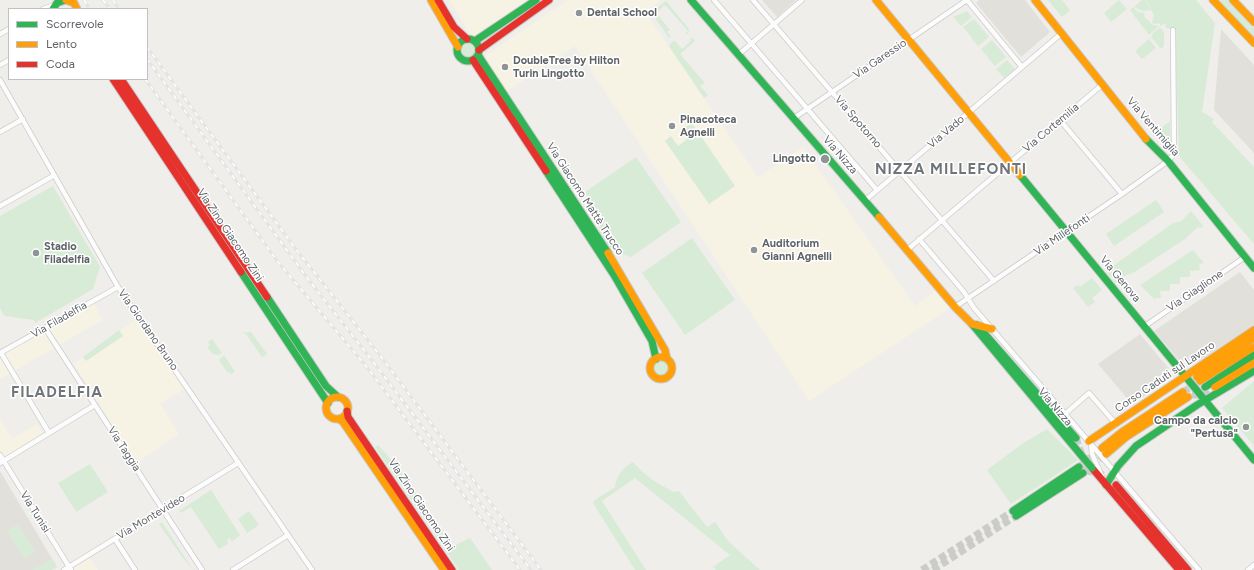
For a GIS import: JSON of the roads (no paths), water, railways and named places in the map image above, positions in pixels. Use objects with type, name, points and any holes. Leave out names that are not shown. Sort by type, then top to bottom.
[{"type":"street","points":[[431,0],[458,47]]},
{"type":"street","points":[[438,0],[454,28],[467,39],[475,41],[536,0]]},
{"type":"street","points":[[467,39],[461,41],[458,47],[458,54],[462,58],[477,55],[484,44],[549,0]]},
{"type":"street","name":"Via Nizza","points":[[691,0],[955,307],[975,325],[981,337],[1178,570]]},
{"type":"street","points":[[714,0],[877,190]]},
{"type":"street","name":"Via Spotorno","points":[[753,0],[994,281]]},
{"type":"street","points":[[738,55],[802,0]]},
{"type":"street","name":"Via Genova","points":[[876,0],[1254,460]]},
{"type":"street","name":"Via Garessio","points":[[794,118],[967,0],[1022,67]]},
{"type":"street","name":"Via Ventimiglia","points":[[1035,0],[1143,136],[1168,161],[1254,268]]},
{"type":"street","points":[[1212,0],[1254,43]]},
{"type":"street","points":[[1233,0],[1254,22]]},
{"type":"street","points":[[46,8],[59,3],[74,3],[76,8]]},
{"type":"street","name":"Via Millefonti","points":[[955,307],[1122,194],[1168,161],[1174,154],[1173,30]]},
{"type":"street","points":[[968,113],[1062,33]]},
{"type":"street","points":[[475,41],[477,55]]},
{"type":"street","name":"Via Giacomo Mattè Trucco","points":[[477,55],[614,275],[652,341],[656,359]]},
{"type":"street","name":"Via Giacomo Mattè Trucco","points":[[477,55],[619,271],[665,350],[668,359]]},
{"type":"street","name":"Via Giordano Bruno","points":[[0,80],[23,119],[53,176],[118,287],[312,570]]},
{"type":"street","name":"Via Zino Giacomo Zini","points":[[114,80],[328,403]]},
{"type":"street","name":"Via Zino Giacomo Zini","points":[[122,80],[326,386],[338,397]]},
{"type":"street","name":"Via Cortemilia","points":[[907,250],[1103,84]]},
{"type":"street","name":"Via Vado","points":[[868,198],[968,113]]},
{"type":"street","points":[[0,132],[23,119]]},
{"type":"street","points":[[1060,120],[1122,194]]},
{"type":"street","points":[[0,206],[53,176]]},
{"type":"street","name":"Via Nizza","points":[[919,239],[992,329],[1199,570]]},
{"type":"street","name":"Via Giaglione","points":[[1145,326],[1245,257]]},
{"type":"street","name":"Via Filadelfia","points":[[0,353],[118,287]]},
{"type":"street","points":[[975,325],[992,329]]},
{"type":"street","points":[[975,325],[1076,438]]},
{"type":"street","name":"Via Taggia","points":[[45,328],[202,570]]},
{"type":"street","name":"Corso Caduti sul Lavoro","points":[[1090,442],[1254,330]]},
{"type":"street","points":[[1200,381],[1254,338]]},
{"type":"street","points":[[1200,381],[1254,347]]},
{"type":"street","points":[[0,353],[49,433]]},
{"type":"street","points":[[1200,381],[1254,355]]},
{"type":"street","points":[[662,357],[668,359],[672,365],[672,371],[667,377],[660,379],[654,376],[651,370],[651,365],[656,359],[662,357]]},
{"type":"street","points":[[1214,388],[1254,363]]},
{"type":"street","points":[[1106,485],[1114,471],[1136,446],[1205,400],[1254,371]]},
{"type":"street","points":[[1065,414],[1089,393],[1116,424]]},
{"type":"street","points":[[1104,451],[1186,394]]},
{"type":"street","points":[[338,397],[346,402],[347,411],[345,416],[333,418],[328,414],[326,409],[332,398],[338,397]]},
{"type":"street","points":[[2,462],[95,405]]},
{"type":"street","name":"Via Zino Giacomo Zini","points":[[347,411],[348,417],[452,570]]},
{"type":"street","name":"Via Zino Giacomo Zini","points":[[339,418],[444,570]]},
{"type":"street","name":"Via Nizza","points":[[1090,442],[1092,454],[1106,485]]},
{"type":"street","name":"Via Tunisi","points":[[0,455],[2,462],[70,568]]},
{"type":"street","name":"Via Montevideo","points":[[64,570],[70,568],[163,509],[238,464]]},
{"type":"street","points":[[1015,514],[1081,470]]},
{"type":"street","points":[[1116,485],[1188,570]]},
{"type":"street","points":[[233,570],[288,535]]},
{"type":"street","points":[[115,539],[134,570]]},
{"type":"street","points":[[1248,570],[1254,565]]},
{"type":"tunnel","points":[[1183,392],[1200,381]]},
{"type":"tunnel","points":[[1192,395],[1197,395],[1215,387]]},
{"type":"tunnel","points":[[1076,438],[1083,458]]},
{"type":"tunnel","points":[[1079,467],[1102,448]]},
{"type":"tunnel","points":[[1083,473],[1106,454]]},
{"type":"tunnel","points":[[1086,471],[1100,473],[1116,485]]},
{"type":"tunnel","points":[[922,570],[1013,511]]},
{"type":"tunnel","points":[[933,570],[1016,516]]},
{"type":"railway","points":[[84,0],[89,8]]},
{"type":"railway","points":[[103,0],[109,8]]},
{"type":"railway","points":[[113,0],[118,8]]},
{"type":"railway","points":[[148,48],[295,248],[382,358],[541,570]]},
{"type":"railway","points":[[148,60],[308,279],[374,363],[531,570]]},
{"type":"railway","points":[[146,80],[278,262],[366,366],[520,570]]},
{"type":"place","name":"Dental School","points":[[579,13]]},
{"type":"place","name":"DoubleTree by Hilton Turin Lingotto","points":[[505,67]]},
{"type":"place","name":"Pinacoteca Agnelli","points":[[672,126]]},
{"type":"place","name":"Lingotto","points":[[825,159]]},
{"type":"place","name":"Auditorium Gianni Agnelli","points":[[754,250]]},
{"type":"place","name":"Stadio Filadelfia","points":[[36,253]]},
{"type":"place","name":"Campo da calcio \"Pertusa\"","points":[[1246,427]]},
{"type":"district","name":"NIZZA MILLEFONTI","points":[[951,170]]},
{"type":"district","name":"FILADELFIA","points":[[57,393]]}]
